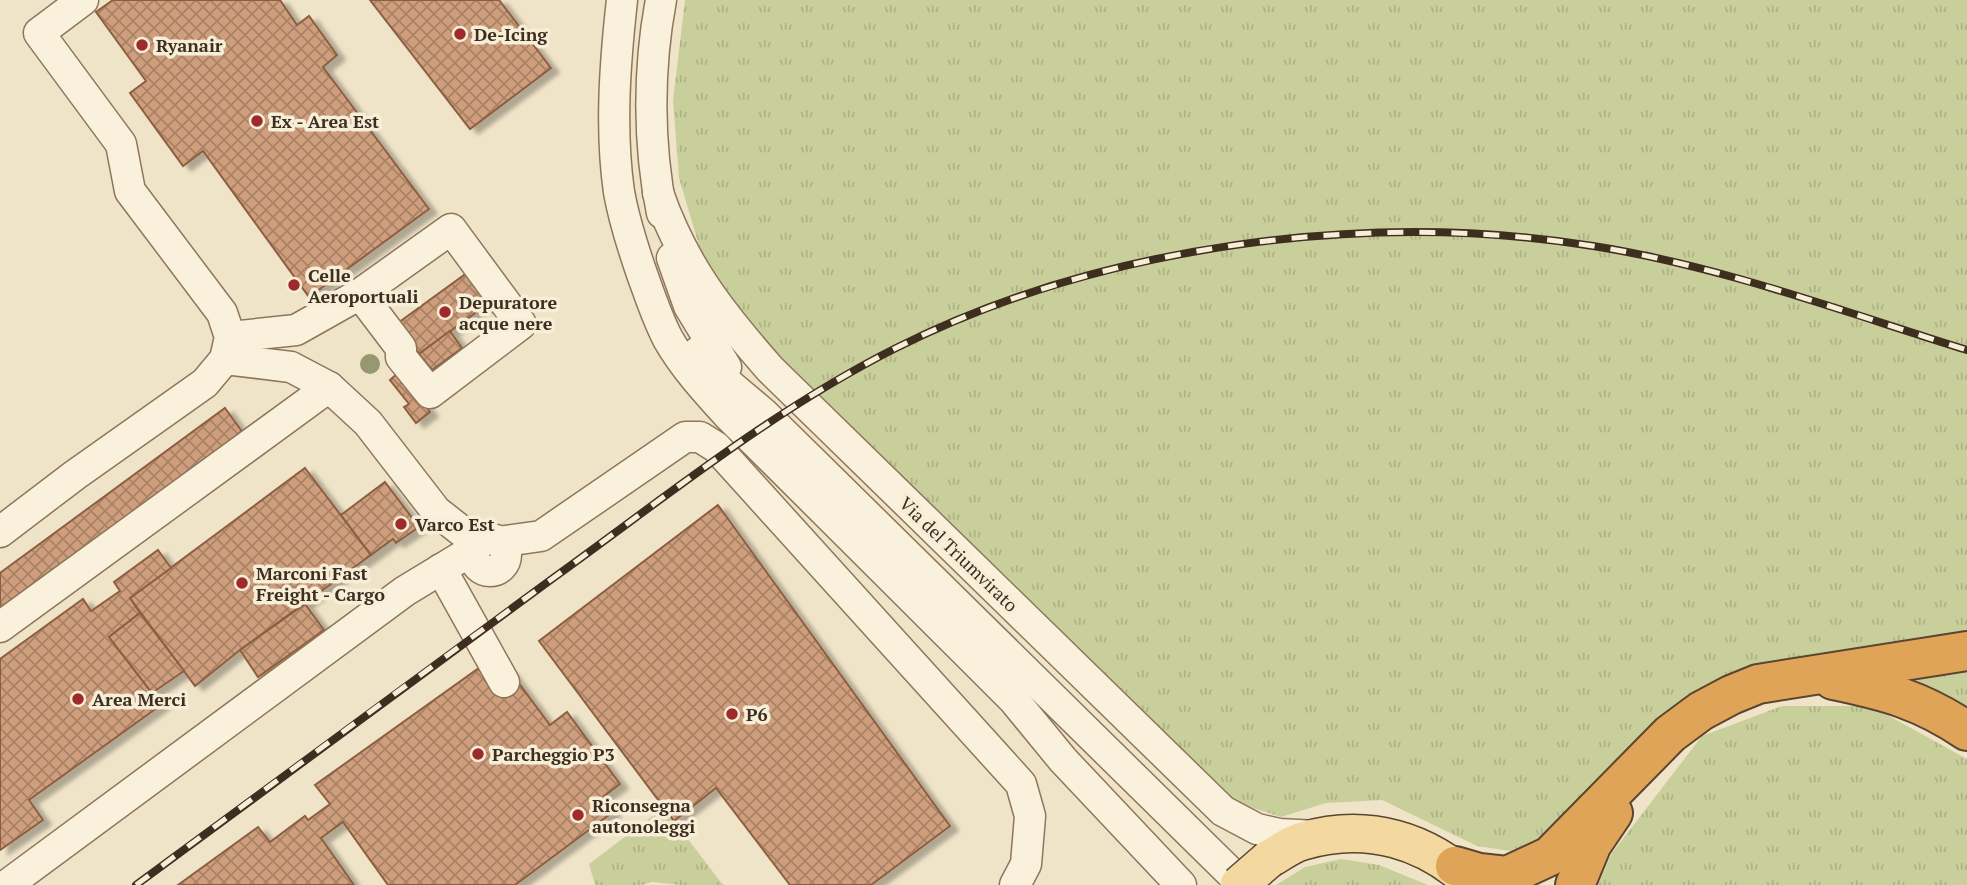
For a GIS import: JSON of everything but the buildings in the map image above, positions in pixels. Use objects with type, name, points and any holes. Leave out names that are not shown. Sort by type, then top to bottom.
[{"type":"highway","points":[[1465,876],[1479,873],[1507,876],[1550,856],[1670,734],[1701,711],[1731,695],[1758,684],[1967,651]]},
{"type":"highway","points":[[1807,675],[1887,691],[1941,713],[1967,731]]},
{"type":"highway","points":[[1574,885],[1592,844],[1654,752]]},
{"type":"main road","name":"Via del Triumvirato","points":[[1241,885],[1269,859],[1300,841],[1359,834],[1392,836],[1422,848],[1465,876]]},
{"type":"street","points":[[0,531],[205,383],[227,348],[222,313],[130,191],[121,144],[39,33],[83,0]]},
{"type":"street","name":"Via del Triumvirato","points":[[622,0],[615,106],[615,154],[620,195],[642,272],[668,339],[697,382],[727,414],[1013,699],[1063,760],[1181,885]]},
{"type":"street","name":"Via del Triumvirato","points":[[661,0],[657,23],[651,146],[675,270],[689,306],[726,366],[763,413]]},
{"type":"street","name":"Via del Triumvirato","points":[[658,193],[667,219],[702,283],[735,330],[770,369],[1091,684],[1223,811],[1268,832],[1325,836]]},
{"type":"street","points":[[227,348],[296,330],[360,294],[450,229],[521,324],[430,393],[401,357],[401,348],[360,294]]},
{"type":"street","name":"Via del Triumvirato","points":[[642,272],[670,317],[707,363],[763,413],[1241,885]]},
{"type":"street","points":[[227,348],[291,367],[329,387],[368,423],[436,511],[488,551]]},
{"type":"street","points":[[0,627],[329,387]]},
{"type":"street","points":[[7,885],[405,591],[440,569],[488,551],[541,536],[685,438],[701,438],[716,447],[1021,784],[1030,816],[1026,863],[1015,885]]},
{"type":"street","points":[[440,569],[504,682]]},
{"type":"green space","points":[[685,0],[1967,0],[1967,639],[1799,662],[1543,837],[1510,851],[1477,846],[1382,800],[1326,803],[1281,817],[1225,799],[752,330],[703,259],[679,178],[673,101]]},
{"type":"green space","points":[[1967,662],[1967,709],[1898,675]]},
{"type":"green space","points":[[1782,706],[1871,706],[1967,759],[1967,885],[1598,885],[1612,853],[1702,736]]},
{"type":"green space","points":[[659,811],[668,813],[723,885],[652,882],[642,885],[595,885],[589,864]]},
{"type":"green space","points":[[1341,859],[1379,865],[1428,885],[1276,885],[1305,867]]},
{"type":"railway","points":[[136,885],[764,426],[851,372],[896,348],[976,313],[1060,284],[1147,261],[1237,245],[1327,235],[1418,232],[1507,236],[1593,246],[1688,265],[1782,291],[1967,350]]},
{"type":"place","name":"De-Icing","points":[[460,34]]},
{"type":"place","name":"Ryanair","points":[[142,45]]},
{"type":"place","name":"Ex - Area Est","points":[[257,121]]},
{"type":"place","name":"Celle Aeroportuali","points":[[294,285]]},
{"type":"place","name":"Depuratore acque nere","points":[[445,312]]},
{"type":"place","name":"Varco Est","points":[[401,524]]},
{"type":"place","name":"Marconi Fast Freight - Cargo","points":[[242,583]]},
{"type":"place","name":"Area Merci","points":[[78,699]]},
{"type":"place","name":"P6","points":[[732,714]]},
{"type":"place","name":"Parcheggio P3","points":[[478,754]]},
{"type":"place","name":"Riconsegna autonoleggi","points":[[578,815]]}]
